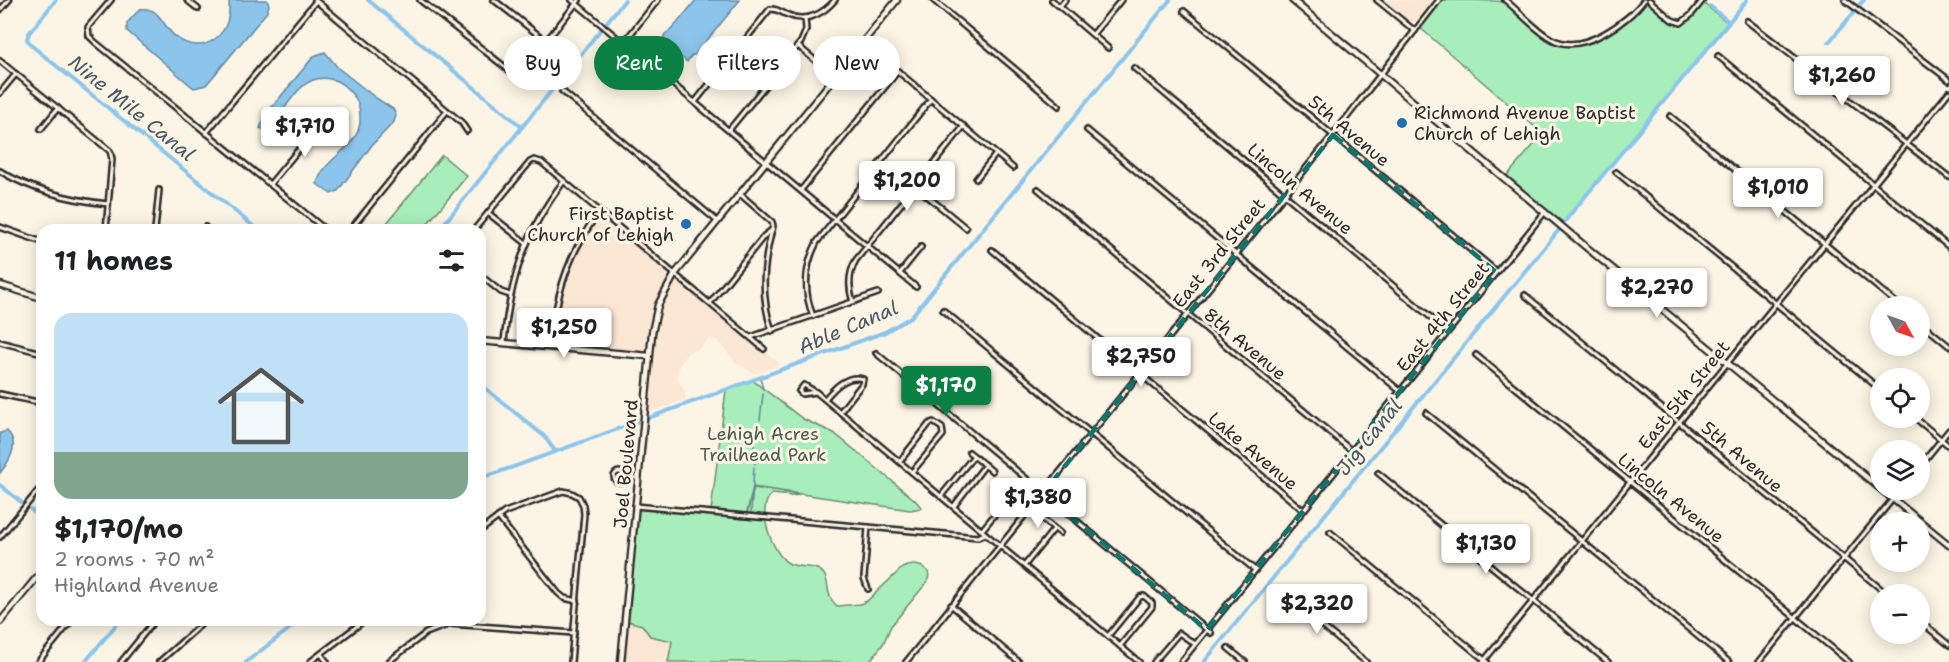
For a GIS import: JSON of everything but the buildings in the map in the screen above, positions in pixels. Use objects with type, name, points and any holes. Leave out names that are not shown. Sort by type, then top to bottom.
[{"type":"street","points":[[0,10],[9,0]]},
{"type":"street","points":[[111,0],[88,27],[89,36],[319,224]]},
{"type":"street","points":[[187,0],[198,9]]},
{"type":"street","points":[[420,0],[504,66]]},
{"type":"street","points":[[494,0],[540,36]]},
{"type":"street","points":[[572,0],[578,2],[617,36]]},
{"type":"street","points":[[629,36],[658,0]]},
{"type":"street","points":[[695,102],[770,9],[775,8],[790,16],[805,18],[822,12],[835,0]]},
{"type":"street","name":"Joel Boulevard","points":[[868,36],[897,0]]},
{"type":"street","points":[[933,0],[1059,106]]},
{"type":"street","points":[[1052,0],[1108,48]]},
{"type":"street","points":[[1060,6],[1065,0]]},
{"type":"street","points":[[1093,34],[1121,0]]},
{"type":"street","points":[[1292,0],[1870,480]]},
{"type":"street","points":[[1377,0],[1415,31]]},
{"type":"street","name":"East 3rd Street","points":[[906,662],[1333,135],[1439,0]]},
{"type":"street","points":[[1505,0],[1557,41],[1569,44],[1589,39],[1621,24],[1644,0]]},
{"type":"street","points":[[1648,0],[1672,20],[1681,23],[1703,0]]},
{"type":"street","points":[[1845,0],[1949,80]]},
{"type":"street","points":[[206,133],[316,1],[461,122],[466,131]]},
{"type":"street","points":[[550,36],[578,2]]},
{"type":"street","name":"5th Avenue","points":[[1184,11],[1496,272]]},
{"type":"street","points":[[801,41],[805,34],[805,18]]},
{"type":"street","points":[[1747,21],[1949,177]]},
{"type":"street","points":[[801,49],[813,59]]},
{"type":"street","points":[[1718,56],[1949,247]]},
{"type":"street","points":[[0,61],[110,151],[112,159],[106,224]]},
{"type":"street","name":"Lincoln Avenue","points":[[1134,68],[1448,331]]},
{"type":"street","points":[[900,73],[1013,168]]},
{"type":"street","points":[[0,93],[16,74]]},
{"type":"street","points":[[681,90],[916,287]]},
{"type":"street","points":[[729,130],[762,90]]},
{"type":"street","name":"Joel Boulevard","points":[[621,662],[652,327],[658,305],[675,274],[824,90]]},
{"type":"street","points":[[801,190],[883,90]]},
{"type":"street","points":[[562,91],[718,221]]},
{"type":"street","name":"East 5th Street","points":[[1485,661],[1949,92]]},
{"type":"street","points":[[813,316],[807,293],[808,265],[817,242],[931,99]]},
{"type":"street","points":[[40,129],[58,108]]},
{"type":"street","points":[[355,224],[447,111]]},
{"type":"street","points":[[1670,116],[1888,296]]},
{"type":"street","points":[[270,184],[324,119]]},
{"type":"street","points":[[853,302],[849,285],[850,273],[856,260],[964,126]]},
{"type":"street","points":[[1087,130],[1400,391]]},
{"type":"street","points":[[976,179],[996,154]]},
{"type":"street","points":[[479,224],[530,162],[534,160],[541,162],[764,349]]},
{"type":"street","points":[[0,171],[46,192],[77,200],[108,204]]},
{"type":"street","points":[[1616,172],[1870,381]]},
{"type":"street","points":[[504,343],[510,295],[526,243],[538,219],[564,181]]},
{"type":"street","points":[[915,186],[966,228]]},
{"type":"street","name":"8th Avenue","points":[[1038,189],[1352,451]]},
{"type":"street","points":[[156,224],[159,190]]},
{"type":"street","points":[[740,195],[772,222],[765,263],[764,290],[772,331]]},
{"type":"street","points":[[552,347],[554,319],[563,281],[579,244],[600,211]]},
{"type":"street","name":"East 4th Street","points":[[1181,662],[1545,212]]},
{"type":"street","points":[[488,213],[526,243]]},
{"type":"street","points":[[0,227],[36,240]]},
{"type":"street","points":[[710,303],[764,236],[772,230]]},
{"type":"street","points":[[900,273],[921,247]]},
{"type":"street","name":"Lake Avenue","points":[[992,250],[1303,510]]},
{"type":"street","points":[[486,280],[501,292],[510,295]]},
{"type":"street","points":[[0,285],[36,296]]},
{"type":"street","points":[[751,337],[878,293]]},
{"type":"street","name":"5th Avenue","points":[[1525,295],[1875,584]]},
{"type":"street","points":[[943,310],[1255,570]]},
{"type":"street","points":[[1930,330],[1949,346]]},
{"type":"street","points":[[0,342],[36,351]]},
{"type":"street","points":[[486,342],[649,357]]},
{"type":"street","points":[[876,353],[1211,633]]},
{"type":"street","name":"Lincoln Avenue","points":[[1476,355],[1850,662]]},
{"type":"street","points":[[825,399],[838,385],[855,378],[862,380],[862,384],[840,412]]},
{"type":"street","points":[[816,392],[806,395],[799,391],[804,385],[816,392],[825,399],[1139,662]]},
{"type":"street","points":[[0,394],[36,402]]},
{"type":"street","points":[[1426,413],[1729,662]]},
{"type":"street","points":[[912,472],[943,435],[942,428],[928,418]]},
{"type":"street","points":[[899,462],[929,424],[935,423]]},
{"type":"street","points":[[1927,428],[1949,446]]},
{"type":"street","points":[[1930,454],[1949,430]]},
{"type":"street","points":[[969,452],[992,471]]},
{"type":"street","points":[[941,496],[975,457]]},
{"type":"street","points":[[953,507],[985,465]]},
{"type":"street","points":[[1378,473],[1608,662]]},
{"type":"street","points":[[624,477],[638,478]]},
{"type":"street","points":[[486,526],[509,510],[558,492],[567,492],[579,497],[584,514],[571,662]]},
{"type":"street","points":[[0,537],[36,493]]},
{"type":"street","points":[[635,506],[711,511],[740,516],[978,537],[1010,496],[1014,496],[1060,533]]},
{"type":"street","points":[[1759,662],[1892,500]]},
{"type":"street","points":[[1894,500],[1949,545]]},
{"type":"street","points":[[498,517],[558,593],[564,598],[577,601]]},
{"type":"street","points":[[868,527],[864,579],[868,589]]},
{"type":"street","points":[[1024,566],[1054,529]]},
{"type":"street","points":[[1330,532],[1485,661]]},
{"type":"street","points":[[0,622],[36,578]]},
{"type":"street","points":[[1282,592],[1366,662]]},
{"type":"street","points":[[1108,636],[1140,597],[1144,596],[1152,603],[1152,608],[1120,646]]},
{"type":"street","points":[[951,605],[1019,662]]},
{"type":"street","points":[[486,623],[574,633]]},
{"type":"street","points":[[38,662],[67,626]]},
{"type":"street","points":[[121,662],[150,626]]},
{"type":"street","points":[[159,662],[200,626]]},
{"type":"street","points":[[310,662],[357,626]]},
{"type":"street","points":[[388,662],[433,629],[443,626]]},
{"type":"street","points":[[1930,629],[1949,645]]},
{"type":"street","points":[[1154,662],[1179,633],[1195,644]]},
{"type":"street","points":[[1228,648],[1245,662]]},
{"type":"street","points":[[321,654],[327,662]]},
{"type":"highlighted area","points":[[1333,135],[1496,272],[1207,630],[1043,493]]},
{"type":"shaded area","points":[[1384,0],[1432,0],[1412,23]]},
{"type":"shaded area","points":[[598,212],[674,273],[656,304],[650,327],[648,354],[551,345],[557,296],[564,274],[572,254]]},
{"type":"shaded area","points":[[677,276],[780,364],[755,374],[736,363],[717,340],[708,339],[698,349],[688,352],[680,364],[677,378],[684,389],[686,399],[646,413],[654,333],[660,306]]},
{"type":"shaded area","points":[[627,621],[642,625],[650,636],[672,641],[668,662],[623,662]]},
{"type":"green space","points":[[1439,0],[1504,2],[1547,37],[1560,43],[1574,45],[1601,37],[1614,29],[1646,0],[1678,24],[1689,19],[1703,3],[1729,24],[1562,224],[1506,177],[1543,134],[1419,27]]},
{"type":"green space","points":[[442,155],[467,176],[427,224],[386,224]]},
{"type":"green space","name":"Lehigh Acres Trailhead Park","points":[[752,380],[803,419],[834,433],[922,508],[910,510],[753,487],[746,516],[711,511],[726,390]]},
{"type":"green space","points":[[754,488],[799,495],[772,494],[767,500],[765,519],[771,540],[776,550],[788,563],[816,568],[823,573],[830,598],[837,606],[860,604],[867,601],[906,566],[920,566],[929,572],[928,581],[891,626],[883,644],[869,662],[668,662],[672,641],[650,636],[642,625],[627,621],[637,508],[715,513],[746,518]]},
{"type":"water","points":[[229,0],[267,0],[269,5],[267,12],[206,85],[194,88],[127,31],[127,23],[140,9],[146,9],[154,12],[179,39],[191,44],[203,44],[215,39],[223,31],[228,16]]},
{"type":"water","points":[[696,0],[740,0],[711,36],[696,36],[696,54],[687,62],[684,59],[684,36],[664,36]]},
{"type":"water","points":[[325,52],[338,68],[393,109],[396,115],[394,122],[372,145],[338,191],[331,194],[317,184],[321,174],[349,144],[359,127],[358,105],[355,97],[346,87],[330,79],[319,78],[310,81],[294,95],[269,129],[260,128],[268,112],[314,56]]},
{"type":"water","points":[[7,431],[13,442],[12,453],[0,473],[0,433]]},
{"type":"waterway","name":"Nine Mile Canal","points":[[56,0],[29,33],[27,39],[32,46],[251,224]]},
{"type":"waterway","points":[[368,0],[522,127]]},
{"type":"waterway","points":[[606,23],[625,0]]},
{"type":"waterway","name":"Able Canal","points":[[486,477],[885,332],[911,317],[1170,0]]},
{"type":"waterway","name":"Jig Canal","points":[[1729,22],[1747,0]]},
{"type":"waterway","points":[[1858,6],[1864,0]]},
{"type":"waterway","name":"Jig Canal","points":[[1565,221],[1729,22],[1710,6]]},
{"type":"waterway","points":[[1829,42],[1855,11]]},
{"type":"waterway","points":[[444,224],[602,28]]},
{"type":"waterway","name":"Jig Canal","points":[[1204,662],[1558,231]]},
{"type":"waterway","points":[[760,378],[763,389]]},
{"type":"waterway","points":[[486,389],[544,436],[555,451]]},
{"type":"waterway","points":[[760,420],[763,394]]},
{"type":"waterway","points":[[755,464],[753,434],[758,427]]},
{"type":"waterway","points":[[751,514],[754,467]]},
{"type":"waterway","points":[[0,485],[21,502]]},
{"type":"waterway","points":[[31,510],[36,514]]},
{"type":"waterway","points":[[85,662],[115,626]]},
{"type":"waterway","name":"Able Canal","points":[[246,662],[293,626]]},
{"type":"place","name":"Richmond Avenue Baptist Church of Lehigh","points":[[1402,123]]},
{"type":"place","name":"First Baptist Church of Lehigh","points":[[686,224]]}]
